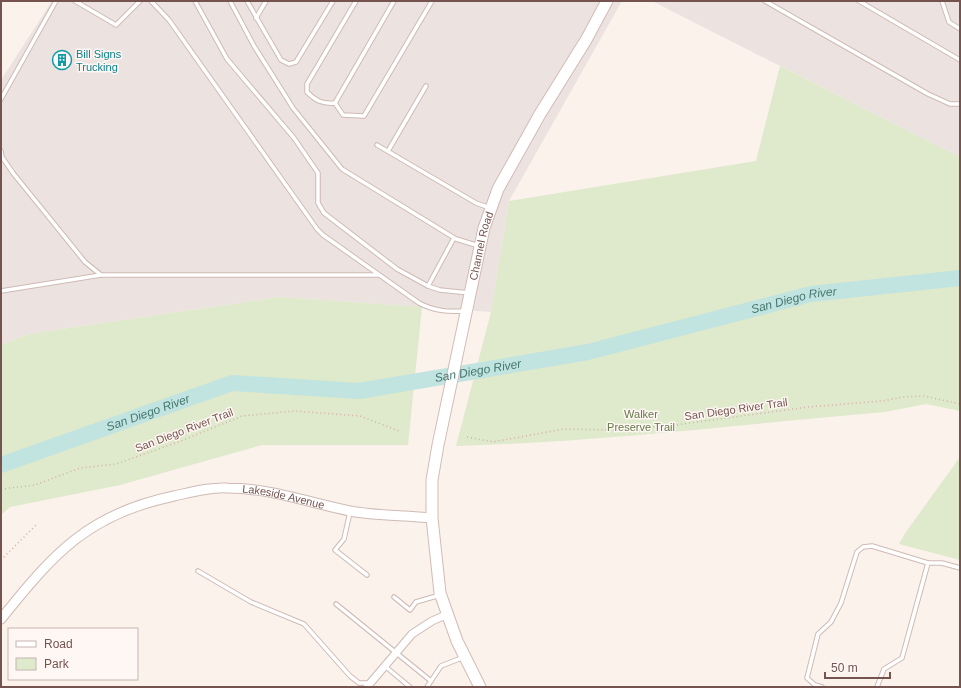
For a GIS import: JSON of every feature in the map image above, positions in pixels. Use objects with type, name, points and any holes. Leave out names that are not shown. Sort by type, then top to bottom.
[{"type":"main road","name":"Channel Road","points":[[432,518],[432,480],[440,434],[484,228],[498,189],[540,114],[586,40],[607,1]]},
{"type":"main road","points":[[432,518],[441,595],[465,657],[480,687]]},
{"type":"street","name":"Lakeside Avenue","points":[[1,619],[39,572],[62,549],[90,528],[109,517],[139,505],[202,490],[227,488],[249,490],[313,501],[351,511],[432,518]]},
{"type":"street","points":[[369,685],[398,653],[412,634],[432,621],[448,614]]},
{"type":"lane","points":[[1,99],[56,1]]},
{"type":"lane","points":[[75,1],[116,25],[140,1]]},
{"type":"lane","points":[[151,1],[169,20],[317,229],[407,296],[427,308],[449,312],[467,311]]},
{"type":"lane","points":[[230,1],[254,46],[293,108],[342,170],[454,238],[480,247]]},
{"type":"lane","points":[[247,1],[281,60],[289,64],[296,62],[333,1]]},
{"type":"lane","points":[[256,18],[266,1]]},
{"type":"lane","points":[[335,103],[324,104],[316,100],[307,92],[307,84],[356,1]]},
{"type":"lane","points":[[335,103],[394,1]]},
{"type":"lane","points":[[335,103],[343,115],[364,116],[432,1]]},
{"type":"lane","points":[[765,1],[928,94],[950,104],[960,104]]},
{"type":"lane","points":[[858,1],[960,60]]},
{"type":"lane","points":[[942,1],[949,22],[960,29]]},
{"type":"lane","points":[[196,2],[227,59],[294,138],[318,173],[318,203],[324,214],[397,268],[428,286],[471,293]]},
{"type":"lane","points":[[388,151],[426,86]]},
{"type":"lane","points":[[377,145],[476,203],[491,209]]},
{"type":"lane","points":[[1,151],[2,158],[13,173],[85,262],[101,275]]},
{"type":"lane","points":[[428,286],[454,238]]},
{"type":"lane","points":[[1,291],[101,275],[379,275]]},
{"type":"lane","points":[[351,511],[344,539],[336,550],[367,575]]},
{"type":"lane","points":[[822,687],[815,685],[807,678],[818,634],[831,622],[842,603],[857,552],[863,547],[872,546],[928,563],[942,563],[960,568]]},
{"type":"lane","points":[[877,687],[884,669],[902,658],[928,563]]},
{"type":"lane","points":[[198,571],[251,602],[304,624],[350,676],[359,683],[369,685]]},
{"type":"lane","points":[[394,597],[410,610],[416,602],[441,595]]},
{"type":"lane","points":[[336,604],[431,681]]},
{"type":"lane","points":[[427,687],[442,666],[465,657]]},
{"type":"lane","points":[[386,667],[410,687]]},
{"type":"path","name":"San Diego River Trail","points":[[467,438],[493,442],[564,429],[614,430],[675,425],[808,407],[882,402],[904,397],[924,396],[960,404]]},
{"type":"path","name":"San Diego River Trail","points":[[1,489],[35,485],[80,468],[116,464],[181,441],[242,416],[295,411],[360,416],[399,431]]},
{"type":"path","points":[[1,560],[36,525]]},
{"type":"shaded area","points":[[52,1],[622,1],[509,201],[491,312],[280,297],[29,334],[1,345],[1,80]]},
{"type":"shaded area","points":[[652,1],[960,1],[960,157],[780,66]]},
{"type":"green space","name":"Walker Preserve Trail","points":[[780,66],[960,157],[960,411],[926,404],[885,412],[617,437],[456,446],[491,312],[509,201],[756,161]]},
{"type":"green space","points":[[280,297],[422,307],[408,445],[262,445],[120,485],[10,507],[1,515],[1,345],[29,334]]},
{"type":"green space","points":[[960,457],[960,560],[899,544],[906,532]]},
{"type":"waterway","name":"San Diego River","points":[[1,465],[232,383],[359,391],[588,352],[811,294],[960,278]]},
{"type":"place","name":"Bill Signs Trucking","points":[[62,60]]}]
